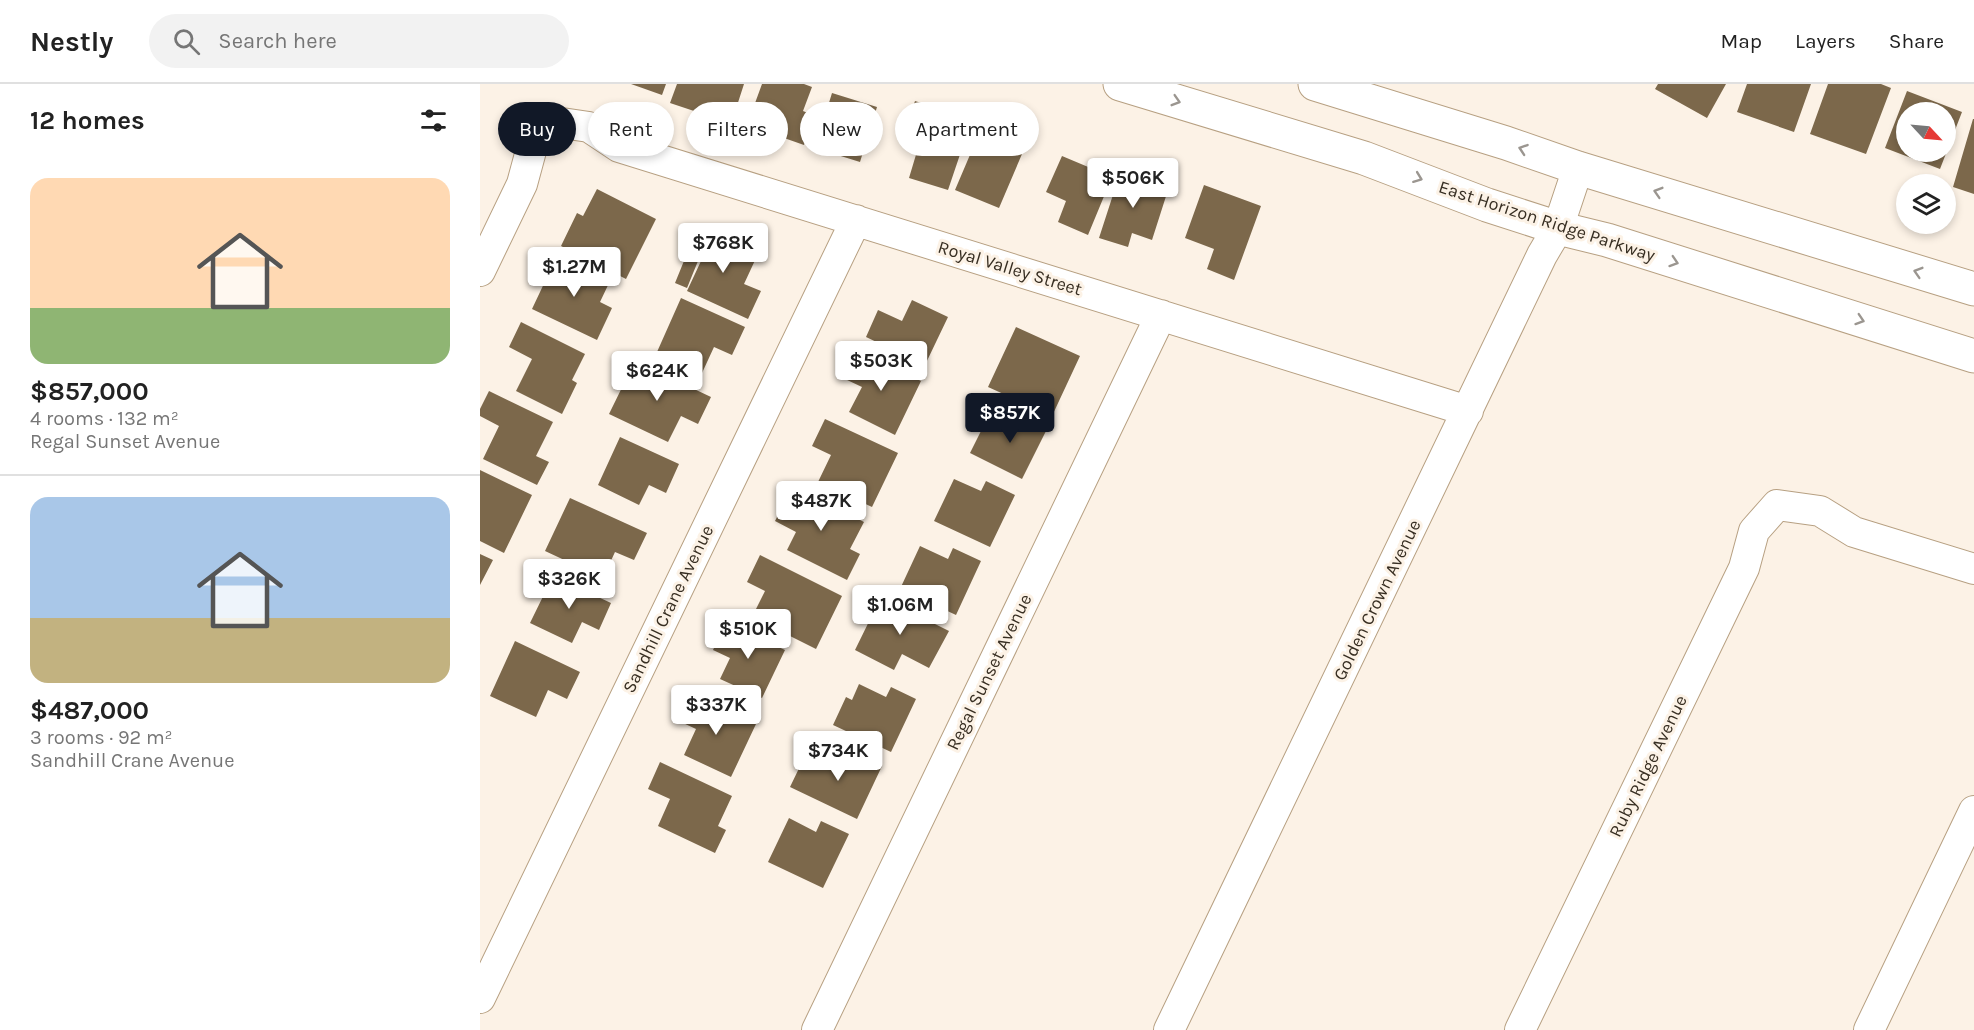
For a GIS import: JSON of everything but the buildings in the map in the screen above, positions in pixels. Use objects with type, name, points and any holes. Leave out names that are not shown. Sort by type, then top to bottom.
[{"type":"main road","name":"East Horizon Ridge Parkway","points":[[1120,84],[1364,158],[1487,205],[1618,244],[1974,357]]},
{"type":"main road","points":[[1315,84],[1506,143],[1578,168],[1974,289]]},
{"type":"street","name":"Royal Valley Street","points":[[480,271],[522,184],[532,147],[555,122],[589,127],[619,147],[1468,411]]},
{"type":"street","name":"Golden Crown Avenue","points":[[1169,1030],[1542,255],[1558,228],[1578,168]]},
{"type":"street","name":"Sandhill Crane Avenue","points":[[480,998],[856,220]]},
{"type":"street","name":"Regal Sunset Avenue","points":[[817,1030],[1161,315]]},
{"type":"street","name":"Ruby Ridge Avenue","points":[[1520,1030],[1744,568],[1754,531],[1777,505],[1820,511],[1854,532],[1974,569]]},
{"type":"street","points":[[1869,1030],[1974,811]]}]
